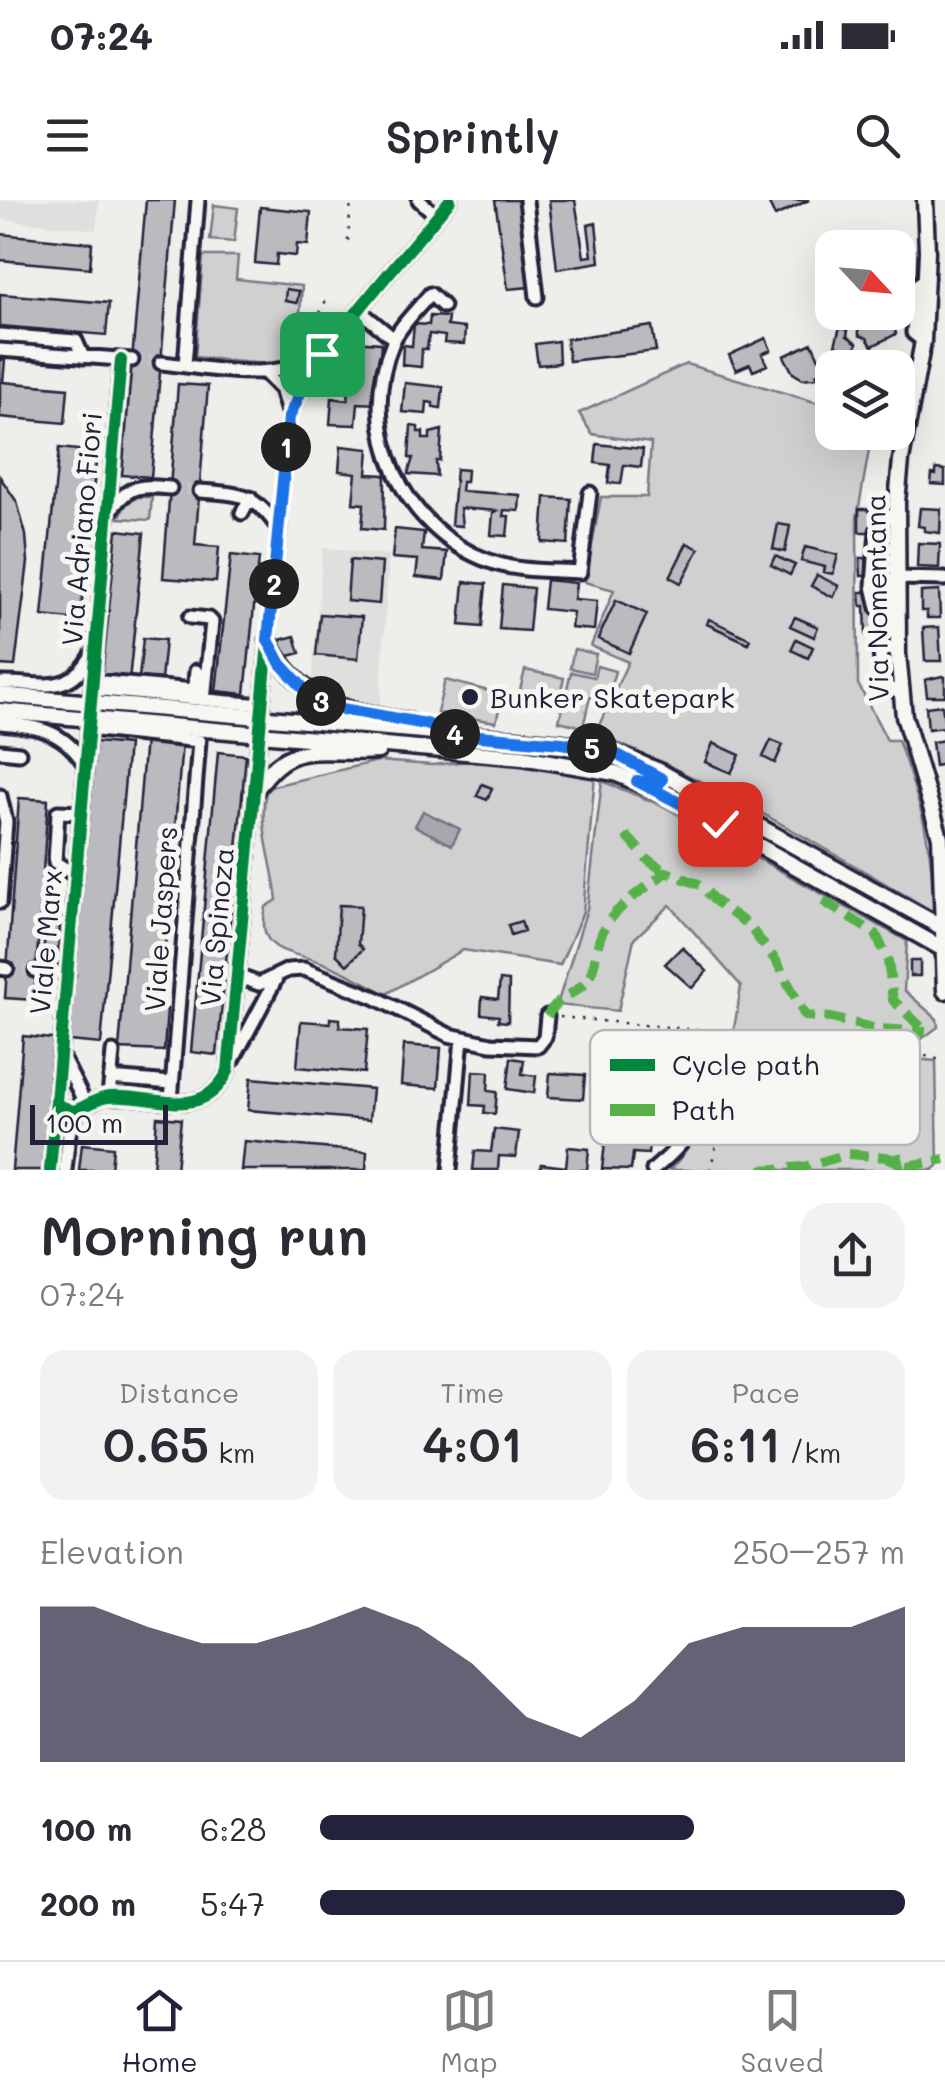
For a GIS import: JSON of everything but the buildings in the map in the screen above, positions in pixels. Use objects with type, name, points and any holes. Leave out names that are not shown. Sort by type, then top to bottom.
[{"type":"main road","name":"Via Nomentana","points":[[925,200],[923,340],[901,460],[897,512],[897,625],[900,692],[910,738],[940,812],[945,992]]},
{"type":"main road","points":[[268,640],[290,675],[321,701],[456,734]]},
{"type":"main road","points":[[0,695],[92,691],[414,748],[568,763],[637,781],[945,950]]},
{"type":"main road","points":[[0,711],[89,724],[260,718],[562,743],[616,754],[694,790],[945,928]]},
{"type":"main road","points":[[253,796],[271,770],[296,753],[414,748]]},
{"type":"street","points":[[185,365],[198,200]]},
{"type":"street","points":[[419,200],[438,216]]},
{"type":"street","points":[[289,417],[301,391],[336,341],[450,200]]},
{"type":"street","points":[[526,200],[537,297]]},
{"type":"street","points":[[443,306],[430,294],[394,339],[382,402],[382,430],[388,457],[412,506],[446,536],[492,562],[522,569],[580,572],[590,493]]},
{"type":"street","points":[[360,311],[394,339]]},
{"type":"street","points":[[0,335],[76,342],[83,357],[0,350]]},
{"type":"street","points":[[161,363],[285,371],[306,364],[336,341]]},
{"type":"street","name":"Via Adriano Fiori","points":[[83,357],[126,360],[106,516],[89,724]]},
{"type":"street","points":[[265,372],[281,389],[289,417]]},
{"type":"street","name":"Via Spinoza","points":[[228,1070],[289,417]]},
{"type":"street","points":[[106,516],[134,488],[170,488]]},
{"type":"street","points":[[200,491],[250,498],[280,528]]},
{"type":"street","points":[[242,513],[250,498]]},
{"type":"street","points":[[897,512],[882,522],[875,536],[873,586],[878,608],[897,625]]},
{"type":"street","points":[[896,578],[945,579]]},
{"type":"street","points":[[190,617],[209,618],[212,622],[197,696]]},
{"type":"street","name":"Via Adriano Fiori","points":[[0,682],[60,684],[82,670],[95,649]]},
{"type":"street","points":[[196,672],[197,696]]},
{"type":"street","points":[[92,691],[197,696],[260,718]]},
{"type":"street","points":[[0,723],[53,732],[68,742],[85,766]]},
{"type":"street","name":"Viale Jaspers","points":[[89,724],[198,741],[171,1101]]},
{"type":"street","name":"Viale Marx","points":[[50,1170],[89,724]]},
{"type":"street","points":[[0,751],[19,753]]},
{"type":"street","points":[[616,754],[662,779],[658,785],[637,781]]},
{"type":"street","points":[[673,798],[668,790],[671,783],[694,790]]},
{"type":"street","points":[[0,796],[6,819],[0,902]]},
{"type":"street","points":[[76,876],[55,862],[58,812],[81,813]]},
{"type":"street","points":[[237,976],[255,984],[296,968],[320,974],[380,1000],[432,1029],[462,1038],[535,1047],[545,1037],[547,1016]]},
{"type":"street","points":[[36,972],[68,974]]},
{"type":"street","points":[[172,1083],[110,1089],[97,1093],[80,1090],[57,1098],[66,1110],[79,1110],[110,1089],[171,1101],[202,1100],[216,1090],[278,975]]},
{"type":"street","points":[[450,1170],[462,1038]]},
{"type":"street","points":[[110,1089],[113,1052]]},
{"type":"street","name":"Viale Marx","points":[[61,1056],[80,1090]]},
{"type":"street","points":[[65,1170],[80,1090]]},
{"type":"street","points":[[653,1170],[680,1145]]},
{"type":"path","points":[[348,241],[351,200]]},
{"type":"path","points":[[300,357],[328,294]]},
{"type":"path","points":[[547,1016],[699,1030]]},
{"type":"path","points":[[920,1054],[945,1061]]},
{"type":"path","points":[[710,1170],[716,1145]]},
{"type":"shaded area","points":[[0,200],[99,200],[96,230],[0,219]]},
{"type":"shaded area","points":[[214,205],[238,208],[234,242],[210,240]]},
{"type":"shaded area","points":[[203,256],[238,256],[236,279],[302,286],[298,341],[285,342],[284,362],[265,364],[195,357]]},
{"type":"shaded area","points":[[686,364],[815,402],[815,450],[869,450],[857,518],[858,684],[887,740],[898,740],[906,763],[928,844],[934,912],[726,794],[595,734],[628,662],[591,646],[614,590],[585,582],[601,497],[647,497],[651,443],[592,434],[579,413]]},
{"type":"shaded area","points":[[138,497],[152,497],[150,520],[119,518],[126,504]]},
{"type":"shaded area","points":[[323,548],[389,555],[380,708],[355,705],[312,684]]},
{"type":"shaded area","points":[[574,649],[596,654],[592,673],[570,668]]},
{"type":"shaded area","points":[[597,666],[615,671],[607,700],[590,697],[583,727],[559,721],[571,672],[594,677]]},
{"type":"shaded area","points":[[525,670],[564,678],[559,699],[520,690]]},
{"type":"shaded area","name":"Bunker Skatepark","points":[[445,680],[497,693],[501,701],[496,722],[437,713]]},
{"type":"shaded area","points":[[489,759],[595,775],[583,912],[560,965],[463,950],[386,994],[271,943],[264,923],[266,907],[277,900],[265,832],[266,791],[273,786],[378,761],[432,765]]},
{"type":"shaded area","points":[[602,781],[663,806],[907,941],[904,990],[937,1019],[938,1027],[920,1040],[920,1030],[733,1030],[741,986],[670,905],[634,939],[618,1011],[557,1005],[587,909]]},
{"type":"shaded area","points":[[423,811],[460,829],[452,845],[415,826]]},
{"type":"shaded area","points":[[920,1060],[936,1061],[938,1166],[933,1170],[670,1170],[691,1145],[920,1145]]},
{"type":"tunnel","points":[[132,360],[161,363]]},
{"type":"tunnel","points":[[170,488],[200,491]]},
{"type":"tunnel","points":[[7,969],[36,971]]},
{"type":"marked path","points":[[626,835],[648,860],[666,872]]},
{"type":"marked path","points":[[547,1016],[588,979],[607,923],[630,899],[666,872],[701,885],[748,925],[777,962],[805,1016],[893,1030]]},
{"type":"marked path","points":[[823,901],[876,934],[888,961],[893,1000],[926,1032]]},
{"type":"marked path","points":[[920,1032],[926,1032]]},
{"type":"marked path","points":[[895,1145],[900,1170]]},
{"type":"marked path","points":[[760,1170],[804,1167],[848,1154],[886,1157],[909,1166],[945,1159]]},
{"type":"cycle path","points":[[56,1104],[73,1111],[109,1097],[191,1101],[205,1097],[228,1071],[289,417],[320,361],[450,200]]},
{"type":"cycle path","points":[[50,1170],[121,360]]},
{"type":"place","name":"Bunker Skatepark","points":[[470,697]]},
{"type":"route","points":[[322,354],[336,341],[301,391],[289,417],[268,640],[290,675],[316,698],[342,709],[426,724],[456,734],[562,743],[616,754],[662,779],[658,785],[637,781],[720,824]]}]
